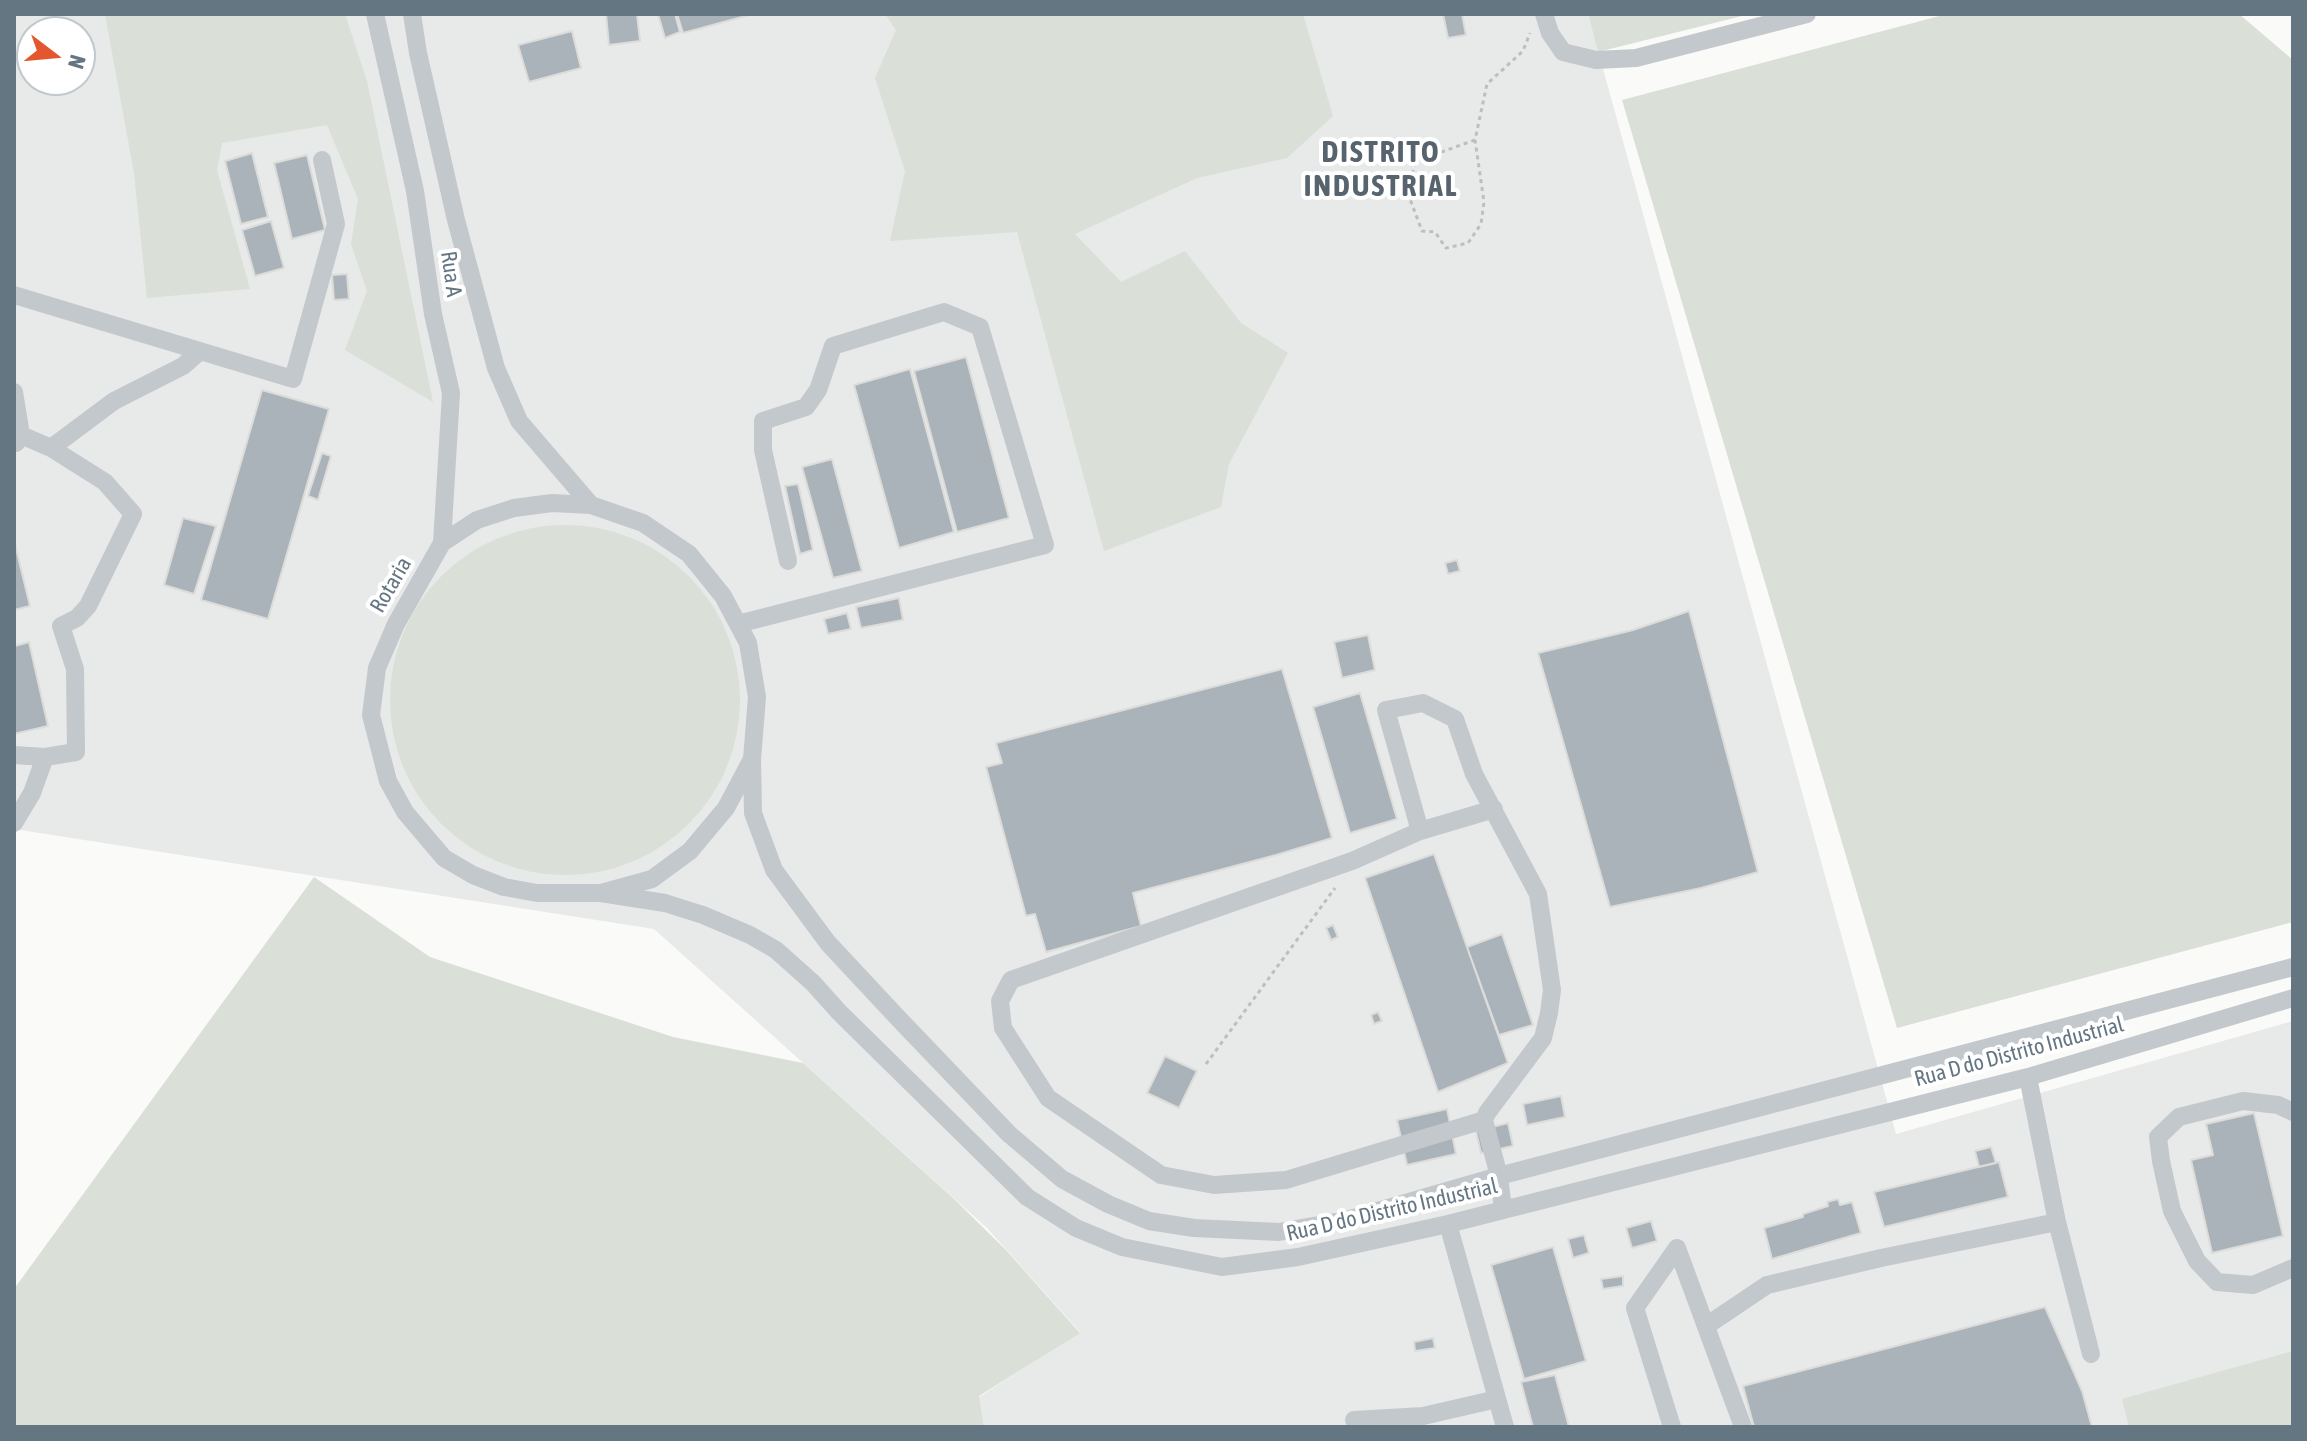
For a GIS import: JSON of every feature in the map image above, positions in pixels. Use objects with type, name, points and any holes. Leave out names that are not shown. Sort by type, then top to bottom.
[{"type":"street","name":"Rua A","points":[[375,14],[415,191],[433,314],[451,393],[442,543]]},
{"type":"street","name":"Rua A","points":[[412,14],[456,220],[496,368],[519,421],[591,505]]},
{"type":"street","points":[[1538,20],[1563,52],[1596,60],[1636,58],[1807,14]]},
{"type":"street","points":[[14,295],[293,379],[336,224],[322,160]]},
{"type":"street","points":[[738,624],[1045,545],[980,327],[944,312],[833,346],[818,390],[806,407],[763,421],[763,450],[788,561]]},
{"type":"street","points":[[51,448],[114,401],[183,366],[199,352]]},
{"type":"street","points":[[14,392],[18,440],[51,448],[105,482],[133,514],[88,606],[77,618],[61,626],[75,669],[76,752],[45,757],[14,755]]},
{"type":"street","name":"Rotaria","points":[[552,503],[591,505],[643,523],[689,554],[723,596],[748,643],[757,697],[752,759],[726,808],[690,851],[652,879],[601,893],[537,893],[504,887],[473,875],[444,858],[405,812],[388,781],[371,715],[377,668],[396,624],[442,543],[477,520],[514,508],[552,503]]},
{"type":"street","points":[[1420,831],[1386,710],[1423,703],[1455,719],[1474,774],[1538,894],[1552,990],[1543,1038],[1484,1120],[1499,1176],[1503,1209]]},
{"type":"street","points":[[14,823],[32,793],[45,757]]},
{"type":"street","name":"Rua D do Distrito Industrial","points":[[752,759],[753,813],[774,870],[828,943],[928,1050],[1009,1134],[1062,1179],[1108,1204],[1149,1221],[1194,1228],[1279,1232],[1347,1220],[1499,1176],[2293,967]]},
{"type":"street","points":[[1484,1120],[1286,1180],[1214,1185],[1161,1175],[1048,1098],[1003,1028],[1000,1001],[1011,980],[1352,861],[1420,831],[1494,809]]},
{"type":"street","name":"Rua D do Distrito Industrial","points":[[601,893],[665,903],[703,915],[776,950],[813,983],[1027,1197],[1076,1228],[1122,1247],[1222,1267],[1298,1257],[1448,1224],[2028,1077],[2293,999]]},
{"type":"street","points":[[2028,1077],[2057,1222],[2091,1354]]},
{"type":"street","points":[[2293,1112],[2278,1105],[2243,1101],[2179,1117],[2158,1137],[2172,1211],[2197,1261],[2217,1282],[2253,1285],[2293,1268]]},
{"type":"street","points":[[1706,1326],[1767,1285],[2057,1222]]},
{"type":"street","points":[[1448,1224],[1505,1427]]},
{"type":"street","points":[[1672,1427],[1635,1308],[1677,1248],[1743,1427]]},
{"type":"street","points":[[1354,1420],[1423,1416],[1497,1399]]},
{"type":"path","points":[[1475,140],[1416,161],[1407,191],[1422,231],[1435,232],[1446,248],[1468,243],[1481,224],[1484,202],[1475,140],[1487,84],[1523,51],[1538,20]]},
{"type":"path","points":[[1206,1064],[1325,903],[1352,861]]},
{"type":"shaded area","points":[[14,14],[1588,14],[1896,1134],[2293,1021],[2293,1356],[2133,1427],[984,1427],[979,1397],[1080,1332],[987,1228],[654,929],[14,829]]},
{"type":"shaded area","points":[[105,14],[345,14],[367,81],[433,402],[345,350],[367,291],[351,244],[358,199],[327,125],[222,143],[217,170],[250,289],[147,298],[134,173]]},
{"type":"shaded area","points":[[885,14],[1303,14],[1333,116],[1287,158],[1197,178],[1075,234],[1121,282],[1185,251],[1241,323],[1288,353],[1229,464],[1221,507],[1104,551],[1017,232],[890,241],[905,171],[875,78],[896,30]]},
{"type":"shaded area","points":[[1588,14],[1750,14],[1598,52]]},
{"type":"shaded area","points":[[1947,14],[2239,14],[2293,60],[2293,922],[1897,1028],[1622,100]]},
{"type":"shaded area","points":[[565,525],[599,528],[632,538],[662,555],[689,576],[710,603],[727,633],[737,666],[740,700],[737,734],[727,767],[710,797],[689,824],[662,845],[632,862],[599,872],[565,875],[531,872],[498,862],[468,845],[441,824],[420,797],[403,767],[393,734],[390,700],[393,666],[403,633],[420,603],[441,576],[468,555],[498,538],[531,528]]},
{"type":"shaded area","points":[[314,877],[430,957],[673,1037],[803,1063],[953,1198],[1005,1249],[1080,1333],[979,1396],[984,1427],[14,1427],[14,1289]]},
{"type":"shaded area","points":[[2293,1351],[2293,1427],[2129,1427],[2122,1399]]},
{"type":"building","points":[[606,14],[637,14],[640,41],[609,45]]},
{"type":"building","points":[[658,14],[675,14],[680,32],[665,38]]},
{"type":"building","points":[[677,14],[753,14],[683,33]]},
{"type":"building","points":[[1443,14],[1462,14],[1466,35],[1448,38]]},
{"type":"building","points":[[572,31],[581,68],[529,82],[518,45]]},
{"type":"building","points":[[252,153],[268,217],[241,224],[225,161]]},
{"type":"building","points":[[307,155],[325,230],[292,239],[274,163]]},
{"type":"building","points":[[271,221],[284,268],[255,276],[242,230]]},
{"type":"building","points":[[347,274],[349,299],[334,300],[332,275]]},
{"type":"building","points":[[966,357],[1009,518],[957,532],[914,371]]},
{"type":"building","points":[[910,369],[954,532],[899,548],[854,385]]},
{"type":"building","points":[[262,390],[329,409],[268,619],[201,600]]},
{"type":"building","points":[[322,453],[331,456],[318,500],[308,496]]},
{"type":"building","points":[[832,459],[862,571],[833,578],[802,467]]},
{"type":"building","points":[[798,484],[813,550],[800,554],[785,486]]},
{"type":"building","points":[[183,518],[216,526],[194,594],[164,585]]},
{"type":"building","points":[[14,540],[30,606],[14,610]]},
{"type":"building","points":[[1457,560],[1460,571],[1448,574],[1445,563]]},
{"type":"building","points":[[899,598],[903,620],[861,628],[856,607]]},
{"type":"building","points":[[1689,611],[1758,872],[1701,888],[1610,907],[1538,653],[1633,630]]},
{"type":"building","points":[[847,613],[851,629],[828,634],[824,619]]},
{"type":"building","points":[[1368,635],[1375,670],[1342,678],[1334,642]]},
{"type":"building","points":[[14,640],[15,646],[29,642],[48,726],[14,734]]},
{"type":"building","points":[[1282,669],[1332,838],[1133,893],[1141,926],[1046,952],[1035,914],[1026,916],[986,767],[1002,763],[996,743]]},
{"type":"building","points":[[1360,693],[1397,819],[1350,833],[1313,707]]},
{"type":"building","points":[[1434,854],[1508,1063],[1438,1092],[1365,878]]},
{"type":"building","points":[[1333,925],[1338,937],[1331,940],[1326,928]]},
{"type":"building","points":[[1502,934],[1533,1025],[1499,1035],[1467,947]]},
{"type":"building","points":[[1378,1012],[1382,1021],[1374,1024],[1371,1015]]},
{"type":"building","points":[[1165,1056],[1197,1071],[1179,1108],[1147,1093]]},
{"type":"building","points":[[1561,1096],[1565,1117],[1527,1125],[1523,1104]]},
{"type":"building","points":[[1447,1109],[1456,1154],[1407,1165],[1397,1120]]},
{"type":"building","points":[[2254,1113],[2283,1236],[2212,1253],[2191,1160],[2213,1155],[2206,1124]]},
{"type":"building","points":[[1508,1123],[1513,1146],[1481,1153],[1476,1131]]},
{"type":"building","points":[[1991,1147],[1996,1163],[1979,1167],[1975,1151]]},
{"type":"building","points":[[1999,1162],[2008,1197],[1884,1227],[1874,1192]]},
{"type":"building","points":[[1838,1199],[1840,1205],[1852,1202],[1861,1233],[1772,1259],[1764,1228],[1803,1217],[1803,1214],[1828,1206],[1827,1202]]},
{"type":"building","points":[[1651,1221],[1657,1241],[1632,1248],[1626,1228]]},
{"type":"building","points":[[1584,1235],[1589,1253],[1573,1258],[1568,1239]]},
{"type":"building","points":[[1553,1247],[1586,1361],[1524,1379],[1491,1265]]},
{"type":"building","points":[[1623,1276],[1623,1286],[1603,1289],[1601,1279]]},
{"type":"building","points":[[2045,1307],[2082,1391],[2092,1427],[1754,1427],[1743,1386]]},
{"type":"building","points":[[1433,1338],[1435,1348],[1415,1351],[1414,1342]]},
{"type":"building","points":[[1555,1375],[1569,1427],[1533,1427],[1521,1382]]},
{"type":"district","name":"DISTRITO INDUSTRIAL","points":[[1381,170]]}]
